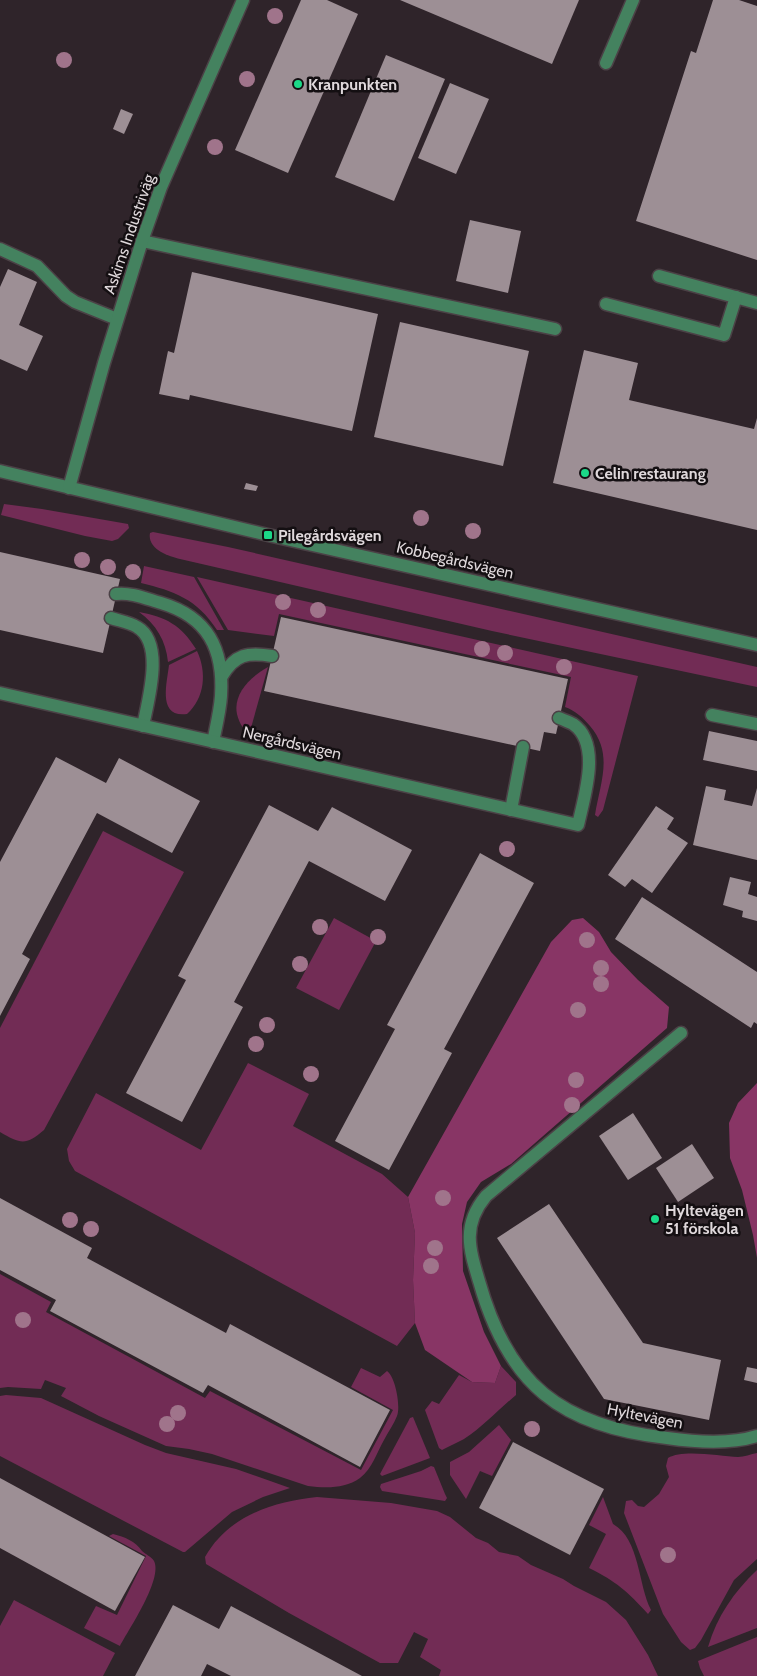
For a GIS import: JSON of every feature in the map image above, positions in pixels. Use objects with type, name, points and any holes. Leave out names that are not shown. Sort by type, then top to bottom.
[{"type":"street","name":"Askims Industriväg","points":[[69,488],[117,319],[142,241],[162,187],[243,0]]},
{"type":"street","points":[[606,63],[633,0]]},
{"type":"street","points":[[142,241],[555,329]]},
{"type":"street","points":[[0,249],[37,266],[66,296],[75,302],[117,319]]},
{"type":"street","points":[[659,276],[757,303]]},
{"type":"street","points":[[606,304],[724,335],[736,297]]},
{"type":"street","name":"Kobbegårdsvägen","points":[[0,471],[268,535],[757,645]]},
{"type":"street","points":[[116,594],[122,593],[138,596],[170,606],[190,614],[205,629],[216,650],[222,676],[221,698],[213,742]]},
{"type":"street","points":[[111,618],[138,627],[146,635],[152,650],[153,666],[144,726]]},
{"type":"street","points":[[222,676],[228,665],[244,655],[255,653],[272,656]]},
{"type":"street","name":"Nergårdsvägen","points":[[0,693],[578,824],[587,779],[589,756],[587,743],[574,725],[559,718]]},
{"type":"street","points":[[712,715],[757,724]]},
{"type":"street","points":[[511,810],[523,747]]},
{"type":"street","name":"Hyltevägen","points":[[681,1033],[486,1196],[475,1209],[471,1220],[470,1238],[473,1262],[484,1299],[506,1349],[519,1370],[536,1388],[559,1406],[583,1419],[613,1429],[645,1436],[716,1441],[748,1439],[757,1436]]},
{"type":"shaded area","points":[[4,504],[128,524],[129,528],[118,539],[112,541],[85,536],[1,515]]},
{"type":"shaded area","points":[[153,532],[228,547],[757,667],[757,687],[492,631],[180,559],[164,554],[155,547],[150,539],[150,533]]},
{"type":"shaded area","points":[[144,566],[194,577],[224,630],[217,630],[201,611],[184,598],[164,589],[141,583]]},
{"type":"shaded area","points":[[197,577],[638,676],[603,810],[598,817],[595,815],[602,780],[602,747],[590,726],[576,712],[565,707],[571,677],[279,614],[274,636],[228,630]]},
{"type":"shaded area","points":[[139,612],[172,623],[185,634],[196,649],[168,662],[165,647],[159,634]]},
{"type":"shaded area","points":[[197,651],[203,676],[201,693],[193,708],[187,714],[178,714],[171,711],[166,698],[169,665]]},
{"type":"shaded area","points":[[268,667],[249,735],[241,725],[236,706],[243,688],[258,673]]},
{"type":"shaded area","points":[[103,831],[184,872],[44,1130],[32,1139],[23,1142],[18,1141],[0,1132],[0,1028]]},
{"type":"shaded area","points":[[334,918],[376,941],[339,1010],[296,988]]},
{"type":"shaded area","points":[[583,918],[599,932],[611,952],[638,980],[669,1007],[667,1028],[511,1164],[481,1182],[467,1202],[462,1224],[463,1271],[484,1332],[501,1366],[495,1383],[472,1382],[425,1350],[415,1323],[413,1280],[415,1233],[408,1197],[551,942],[572,920]]},
{"type":"shaded area","points":[[248,1063],[309,1094],[293,1126],[382,1174],[408,1197],[415,1233],[413,1280],[415,1323],[397,1346],[75,1171],[69,1161],[67,1149],[96,1093],[201,1150]]},
{"type":"shaded area","points":[[757,1083],[757,1258],[742,1190],[730,1158],[729,1123],[738,1103]]},
{"type":"shaded area","points":[[0,1274],[51,1302],[46,1312],[205,1398],[210,1391],[361,1470],[393,1410],[351,1387],[361,1368],[380,1377],[387,1371],[390,1374],[398,1399],[397,1416],[371,1465],[360,1478],[341,1486],[314,1487],[212,1454],[166,1446],[99,1416],[61,1396],[66,1388],[45,1380],[41,1389],[0,1388]]},
{"type":"shaded area","points":[[501,1366],[516,1382],[516,1395],[471,1434],[442,1450],[439,1448],[425,1410],[432,1401],[439,1404],[459,1375],[472,1382],[495,1383]]},
{"type":"shaded area","points":[[0,1396],[41,1398],[166,1453],[236,1469],[290,1488],[263,1497],[232,1512],[183,1552],[0,1456]]},
{"type":"shaded area","points":[[413,1417],[430,1458],[382,1476],[380,1474],[410,1418]]},
{"type":"shaded area","points":[[499,1425],[511,1440],[492,1476],[480,1471],[466,1499],[450,1475],[450,1462],[469,1452]]},
{"type":"shaded area","points":[[692,1453],[743,1457],[757,1453],[757,1559],[734,1580],[701,1640],[695,1648],[690,1650],[681,1642],[663,1614],[624,1513],[626,1501],[632,1500],[638,1506],[644,1507],[659,1494],[669,1477],[666,1466],[668,1458],[674,1455]]},
{"type":"shaded area","points":[[431,1466],[434,1467],[447,1498],[445,1501],[382,1491],[380,1487],[381,1484]]},
{"type":"shaded area","points":[[317,1497],[391,1503],[437,1511],[450,1517],[476,1538],[488,1543],[499,1552],[518,1556],[531,1565],[563,1579],[606,1602],[626,1620],[648,1655],[658,1676],[439,1676],[441,1670],[420,1657],[428,1639],[414,1632],[398,1663],[380,1663],[289,1613],[206,1564],[205,1557],[215,1543],[239,1521],[269,1507]]},
{"type":"shaded area","points":[[603,1497],[613,1524],[622,1531],[633,1551],[651,1610],[648,1614],[621,1588],[589,1568],[606,1534],[589,1525]]},
{"type":"shaded area","points":[[113,1534],[133,1542],[153,1559],[155,1569],[150,1591],[120,1646],[84,1628],[96,1606],[117,1615],[146,1556],[109,1536]]},
{"type":"shaded area","points":[[757,1570],[757,1628],[708,1647],[716,1625],[727,1605]]},
{"type":"shaded area","points":[[14,1600],[115,1653],[103,1676],[0,1676],[0,1626]]},
{"type":"shaded area","points":[[757,1637],[757,1676],[704,1676],[698,1661]]},
{"type":"building","points":[[301,0],[327,0],[358,14],[288,173],[235,150]]},
{"type":"building","points":[[400,0],[579,0],[552,64]]},
{"type":"building","points":[[713,0],[739,0],[757,6],[757,260],[636,221],[691,51],[696,53]]},
{"type":"building","points":[[386,55],[445,79],[394,201],[335,177]]},
{"type":"building","points":[[450,83],[489,99],[456,174],[418,158]]},
{"type":"building","points":[[121,109],[133,114],[124,134],[113,129]]},
{"type":"building","points":[[470,220],[521,231],[508,293],[456,281]]},
{"type":"building","points":[[8,269],[37,282],[19,325],[43,336],[27,371],[0,359],[0,287]]},
{"type":"building","points":[[192,272],[378,314],[352,431],[190,395],[189,400],[159,394],[168,351],[174,353]]},
{"type":"building","points":[[400,322],[529,351],[503,466],[374,437]]},
{"type":"building","points":[[584,350],[638,363],[629,400],[754,429],[757,418],[757,530],[553,483]]},
{"type":"building","points":[[246,483],[258,486],[256,491],[244,489]]},
{"type":"building","points":[[0,552],[120,579],[103,653],[0,630]]},
{"type":"building","points":[[281,617],[568,679],[556,734],[544,732],[540,751],[264,691]]},
{"type":"building","points":[[709,731],[757,741],[757,771],[703,760]]},
{"type":"building","points":[[56,757],[106,783],[119,758],[200,801],[172,853],[97,813],[22,954],[30,959],[0,1016],[0,862]]},
{"type":"building","points":[[706,786],[726,790],[724,800],[752,806],[757,788],[757,860],[693,845]]},
{"type":"building","points":[[269,805],[318,831],[332,807],[412,850],[385,901],[309,861],[234,1002],[243,1007],[182,1122],[126,1093],[186,980],[178,976]]},
{"type":"building","points":[[656,806],[674,818],[667,829],[688,843],[652,893],[632,879],[625,887],[608,875]]},
{"type":"building","points":[[480,853],[534,883],[444,1049],[452,1053],[389,1170],[335,1141],[395,1029],[387,1025]]},
{"type":"building","points":[[730,877],[751,882],[748,894],[757,897],[757,921],[742,917],[743,911],[723,905]]},
{"type":"building","points":[[642,897],[757,972],[757,1024],[754,1022],[751,1028],[615,939]]},
{"type":"building","points":[[633,1113],[662,1158],[628,1180],[599,1136]]},
{"type":"building","points":[[692,1144],[714,1178],[678,1202],[656,1168]]},
{"type":"building","points":[[0,1198],[92,1248],[87,1258],[226,1333],[230,1324],[390,1410],[360,1467],[208,1385],[203,1393],[50,1311],[56,1300],[0,1270]]},
{"type":"building","points":[[549,1204],[643,1343],[721,1360],[709,1420],[604,1399],[497,1238]]},
{"type":"building","points":[[747,1367],[757,1369],[757,1383],[744,1380]]},
{"type":"building","points":[[513,1442],[604,1489],[570,1555],[479,1508]]},
{"type":"building","points":[[0,1478],[145,1557],[115,1611],[0,1548]]},
{"type":"building","points":[[173,1605],[219,1629],[231,1606],[362,1676],[231,1676],[207,1664],[201,1676],[135,1676]]},
{"type":"place","name":"Kranpunkten","points":[[298,84]]},
{"type":"place","name":"Celin restaurang","points":[[585,473]]},
{"type":"place","name":"Pilegårdsvägen","points":[[268,535]]},
{"type":"place","name":"Hyltevägen 51 förskola","points":[[655,1219]]}]
